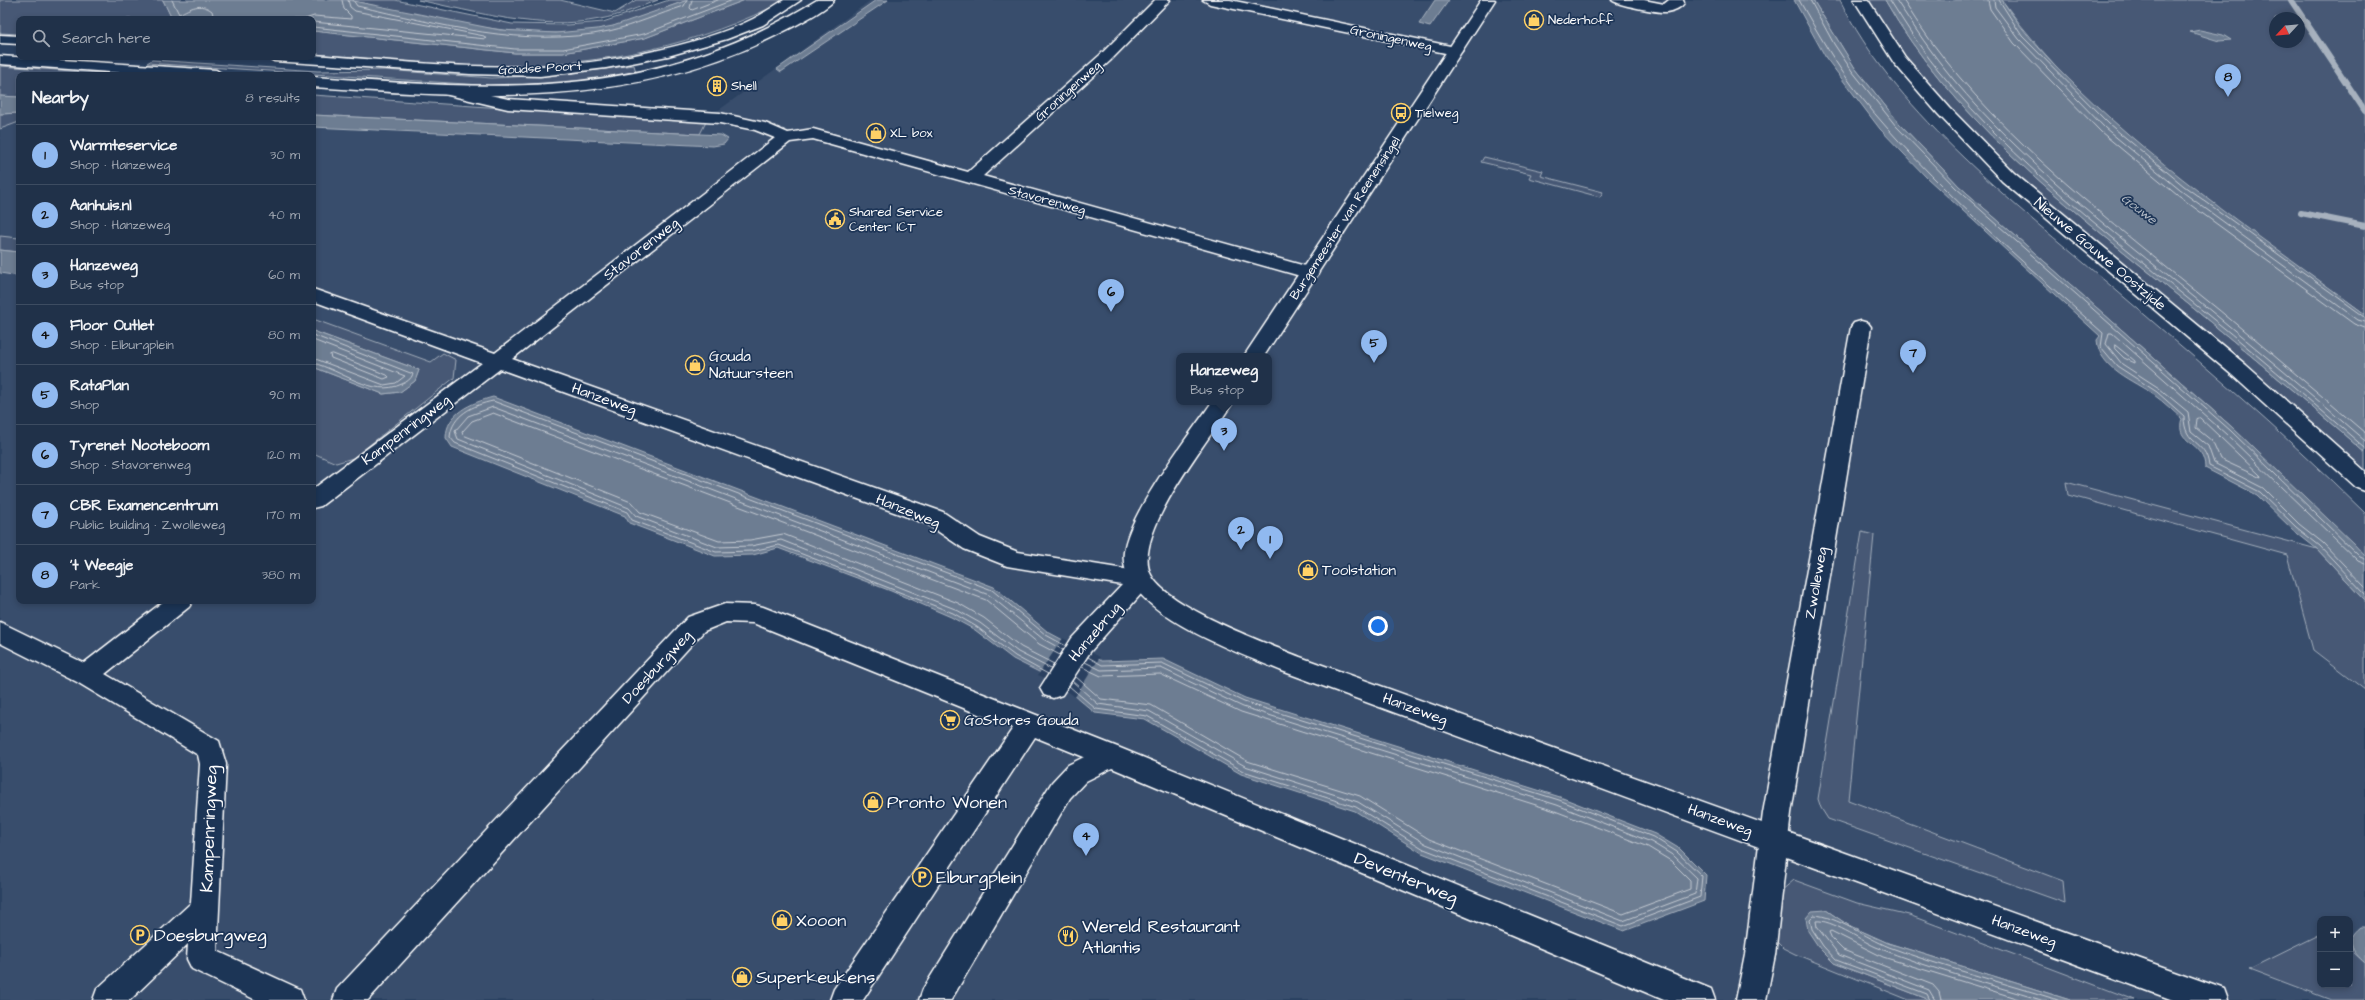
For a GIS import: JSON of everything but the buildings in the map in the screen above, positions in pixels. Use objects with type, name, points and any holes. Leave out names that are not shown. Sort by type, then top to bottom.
[{"type":"street","name":"Goudse Poort","points":[[316,60],[470,70],[540,71],[606,64],[668,52],[722,36],[758,22],[794,0]]},
{"type":"street","name":"Goudse Poort","points":[[316,82],[496,92],[546,90],[602,83],[656,73],[702,61],[750,43],[786,25],[827,0]]},
{"type":"street","name":"Groningenweg","points":[[970,179],[1105,58],[1163,0]]},
{"type":"street","name":"Groningenweg","points":[[1210,0],[1455,52]]},
{"type":"street","name":"Burgemeester van Reenensingel","points":[[1256,353],[1488,0]]},
{"type":"street","points":[[1619,0],[1666,8],[1677,4],[1676,0]]},
{"type":"street","name":"Nieuwe Gouwe Oostzijde","points":[[1861,0],[1899,60],[1944,111],[2008,177],[2239,370],[2365,483]]},
{"type":"street","points":[[0,39],[16,40]]},
{"type":"street","points":[[0,60],[176,72]]},
{"type":"street","name":"Goudse Poort","points":[[445,90],[508,104],[720,118],[759,126],[778,133],[785,138]]},
{"type":"street","name":"Stavorenweg","points":[[498,360],[785,138],[813,134],[1310,273]]},
{"type":"street","name":"Hanzeweg","points":[[316,296],[498,360],[935,518],[972,543],[1015,560],[1141,579],[1165,602],[1211,630],[1291,664],[2213,1000]]},
{"type":"street","name":"Zwolleweg","points":[[1774,839],[1861,327]]},
{"type":"street","name":"Kampenringweg","points":[[316,498],[498,360]]},
{"type":"street","points":[[1141,579],[1135,553],[1143,526],[1221,405]]},
{"type":"street","name":"Hanzebrug","points":[[1053,688],[1081,644],[1141,579]]},
{"type":"street","points":[[86,675],[177,604]]},
{"type":"street","name":"Doesburgweg","points":[[348,1000],[696,624],[725,613],[755,614],[1111,756]]},
{"type":"street","name":"Kampenringweg","points":[[0,632],[86,675],[210,749],[213,764],[205,909]]},
{"type":"street","points":[[845,1000],[1029,724]]},
{"type":"street","points":[[934,1000],[1061,790],[1077,773],[1111,756]]},
{"type":"street","name":"Deventerweg","points":[[1111,756],[1700,1000]]},
{"type":"street","points":[[1751,1000],[1760,955],[1774,839]]},
{"type":"street","points":[[108,1000],[205,909]]},
{"type":"street","points":[[205,909],[202,960],[289,1000]]},
{"type":"shaded area","points":[[0,0],[163,0],[171,16],[16,16],[16,34],[0,33]]},
{"type":"shaded area","points":[[348,0],[395,0],[512,24],[568,25],[603,22],[669,0],[688,0],[608,28],[566,33],[535,33],[472,26]]},
{"type":"shaded area","points":[[418,0],[560,0],[615,13],[636,0],[658,0],[607,18],[554,23],[508,18]]},
{"type":"shaded area","points":[[745,0],[786,0],[753,16],[720,29],[685,40],[650,50],[579,62],[542,65],[482,66],[316,54],[316,31],[515,53],[563,53],[645,38]]},
{"type":"shaded area","points":[[871,0],[1794,0],[1826,58],[1880,129],[1927,178],[2101,336],[2103,359],[2114,369],[2154,395],[2182,419],[2184,439],[2201,451],[2205,458],[2205,468],[2257,495],[2293,530],[2317,549],[2365,600],[2365,1000],[0,1000],[0,114],[16,113],[16,604],[316,604],[316,96],[671,120],[719,110]]},
{"type":"shaded area","points":[[1813,0],[1840,0],[1862,39],[1889,77],[1920,114],[1954,149],[2026,214],[2267,421],[2365,513],[2365,556],[2233,428],[1959,186],[1899,123],[1855,68]]},
{"type":"shaded area","points":[[1869,0],[1885,0],[1911,42],[1941,81],[1974,118],[2010,153],[2085,220],[2264,366],[2365,453],[2365,470],[2244,364],[2051,204],[1982,143],[1920,76],[1893,39]]},
{"type":"shaded area","points":[[2002,0],[2365,0],[2365,314],[2267,244],[2170,171],[2124,132],[2080,91],[2039,47]]},
{"type":"shaded area","points":[[152,60],[318,71],[385,70],[492,78],[567,74],[634,65],[636,72],[573,82],[496,86],[316,74],[316,72],[284,72],[147,63]]},
{"type":"shaded area","points":[[0,66],[87,72],[16,72],[16,97],[0,96]]},
{"type":"shaded area","points":[[316,95],[706,122],[700,134],[316,115]]},
{"type":"shaded area","points":[[16,113],[16,123],[0,129],[0,114]]},
{"type":"shaded area","points":[[1484,157],[1543,171],[1541,176],[1603,192],[1600,197],[1529,178],[1531,174],[1481,162]]},
{"type":"shaded area","points":[[0,236],[16,238],[16,252],[0,250]]},
{"type":"shaded area","points":[[316,320],[431,362],[443,353],[456,360],[454,378],[353,458],[336,463],[316,454],[316,368],[383,394],[400,392],[415,381],[419,370],[316,332]]},
{"type":"shaded area","points":[[2066,482],[2317,549],[2365,600],[2365,690],[2313,650],[2287,555],[2068,495]]},
{"type":"shaded area","points":[[1862,532],[1874,535],[1848,800],[2063,881],[2065,903],[1828,819],[1821,808],[1818,799]]},
{"type":"shaded area","points":[[1794,880],[1857,903],[1909,915],[2135,1000],[2070,1000],[1888,943],[1848,925],[1826,910],[1834,963],[1930,1000],[1909,1000],[1795,954],[1783,948],[1775,940],[1781,891]]},
{"type":"shaded area","points":[[2317,935],[2317,988],[2353,988],[2353,952],[2365,963],[2365,1000],[2331,1000],[2249,969]]},
{"type":"water","points":[[163,0],[348,0],[500,30],[556,33],[613,26],[688,0],[745,0],[645,38],[563,53],[515,53],[316,31],[316,16],[171,16]]},
{"type":"water","points":[[876,0],[888,0],[781,72],[777,69]]},
{"type":"water","points":[[1435,0],[1449,0],[1430,27],[1419,24]]},
{"type":"water","points":[[1794,0],[1813,0],[1855,68],[1899,123],[1959,186],[2233,428],[2354,544],[2365,556],[2365,600],[2317,549],[2293,530],[2257,495],[2205,468],[2204,459],[2200,452],[2182,434],[2182,419],[2158,398],[2118,373],[2110,366],[2099,350],[2097,340],[2100,336],[1927,178],[1880,129],[1826,58]]},
{"type":"water","name":"Gouwe","points":[[1885,0],[2002,0],[2028,36],[2048,58],[2112,120],[2182,179],[2365,314],[2365,453],[2264,366],[2085,220],[2010,153],[1974,118],[1941,81],[1911,42]]},
{"type":"water","points":[[2200,30],[2223,35],[2231,40],[2219,41],[2190,32]]},
{"type":"water","points":[[0,96],[16,97],[16,113],[0,114]]},
{"type":"water","points":[[316,115],[721,135],[728,139],[724,144],[713,146],[316,127]]},
{"type":"water","points":[[0,250],[16,252],[16,276],[0,273]]},
{"type":"water","points":[[316,332],[419,370],[415,381],[400,392],[383,394],[316,368]]},
{"type":"water","points":[[493,397],[994,587],[1048,632],[1102,661],[1163,659],[1245,698],[1560,797],[1655,834],[1680,849],[1706,875],[1704,901],[1624,931],[1422,853],[1355,811],[1241,774],[1145,719],[1095,713],[1059,682],[1013,659],[975,630],[951,617],[891,591],[778,548],[753,555],[715,556],[629,523],[625,516],[452,447],[446,438],[447,429],[450,422],[461,410],[476,402]]},
{"type":"water","points":[[1826,910],[1848,925],[1888,943],[2070,1000],[1930,1000],[1834,963],[1820,949],[1808,931],[1806,918],[1812,911]]},
{"type":"water","points":[[2361,927],[2365,927],[2365,963],[2356,954],[2353,948],[2353,936]]},
{"type":"pier","points":[[1063,638],[1100,657],[1075,697],[1058,684],[1038,675]]},
{"type":"waterway","points":[[2291,0],[2365,111]]},
{"type":"waterway","points":[[2301,213],[2365,226]]},
{"type":"place","name":"Nederhoff","points":[[1534,20]]},
{"type":"place","name":"Shell","points":[[717,86]]},
{"type":"place","name":"'t Weegje","points":[[2228,97]]},
{"type":"place","name":"Tielweg","points":[[1401,113]]},
{"type":"place","name":"XL box","points":[[876,133]]},
{"type":"place","name":"Shared Service Center ICT","points":[[835,219]]},
{"type":"place","name":"Tyrenet Nooteboom","points":[[1111,312]]},
{"type":"place","name":"RataPlan","points":[[1374,363]]},
{"type":"place","name":"Gouda Natuursteen","points":[[695,365]]},
{"type":"place","name":"CBR Examencentrum","points":[[1913,373]]},
{"type":"place","name":"Hanzeweg","points":[[1224,451]]},
{"type":"place","name":"Aanhuis.nl","points":[[1241,550]]},
{"type":"place","name":"Warmteservice","points":[[1270,559]]},
{"type":"place","name":"Toolstation","points":[[1308,570]]},
{"type":"place","name":"GoStores Gouda","points":[[950,720]]},
{"type":"place","name":"Pronto Wonen","points":[[873,802]]},
{"type":"place","name":"Floor Outlet","points":[[1086,856]]},
{"type":"place","name":"Elburgplein","points":[[922,877]]},
{"type":"place","name":"Xooon","points":[[782,920]]},
{"type":"place","name":"Doesburgweg","points":[[140,935]]},
{"type":"place","name":"Wereld Restaurant Atlantis","points":[[1068,936]]},
{"type":"place","name":"Superkeukens","points":[[742,977]]}]
